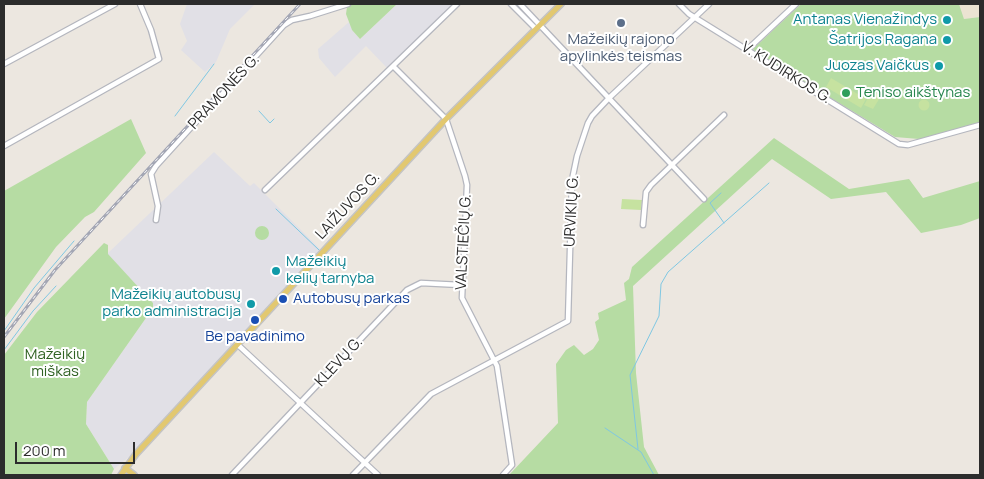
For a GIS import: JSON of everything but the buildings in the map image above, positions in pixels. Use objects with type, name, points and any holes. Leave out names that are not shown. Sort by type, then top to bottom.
[{"type":"main road","name":"LAIŽUVOS G.","points":[[121,475],[125,468],[237,344],[446,119],[561,4]]},
{"type":"main road","points":[[125,468],[134,475]]},
{"type":"street","points":[[4,64],[115,4]]},
{"type":"street","points":[[4,146],[159,59],[152,30],[140,4]]},
{"type":"street","name":"PRAMONĖS G.","points":[[156,220],[157,199],[151,174],[156,166],[284,25],[292,20],[348,4]]},
{"type":"street","points":[[265,190],[457,4]]},
{"type":"street","points":[[511,4],[537,26],[609,98],[704,199]]},
{"type":"street","points":[[520,4],[537,26]]},
{"type":"street","name":"V. KUDIRKOS G.","points":[[679,4],[695,17],[899,144],[908,145],[980,125]]},
{"type":"street","name":"URVIKIŲ G.","points":[[494,358],[568,321],[573,168],[588,123],[609,98],[709,4]]},
{"type":"street","points":[[748,49],[796,4]]},
{"type":"street","points":[[394,67],[446,119]]},
{"type":"street","points":[[643,225],[646,192],[671,165],[724,115]]},
{"type":"street","name":"VALSTIEČIŲ G.","points":[[446,119],[467,186],[461,285],[462,298],[494,358],[512,465],[503,475]]},
{"type":"street","name":"KLEVŲ G.","points":[[232,475],[413,285],[461,285]]},
{"type":"street","points":[[237,344],[378,475]]},
{"type":"street","points":[[353,475],[430,394],[494,358]]},
{"type":"shaded area","points":[[187,4],[255,4],[230,29],[216,62],[205,72],[181,50],[187,41],[180,24]]},
{"type":"shaded area","points":[[397,4],[455,4],[388,69],[366,46],[335,77],[319,58],[318,49],[349,22],[352,30],[360,39]]},
{"type":"shaded area","points":[[959,4],[980,4],[980,17],[964,19]]},
{"type":"shaded area","points":[[214,152],[250,186],[254,183],[321,250],[134,453],[114,469],[86,424],[87,402],[153,308],[153,303],[107,254]]},
{"type":"green space","points":[[353,4],[397,4],[360,39],[352,30],[346,14],[347,7]]},
{"type":"green space","points":[[801,4],[959,4],[964,19],[980,17],[980,123],[919,139],[895,137],[755,52],[753,49]]},
{"type":"green space","name":"Teniso aikštynas","points":[[831,78],[866,99],[861,108],[826,87]]},
{"type":"green space","points":[[872,91],[881,96],[873,109],[864,105]]},
{"type":"green space","points":[[924,99],[930,105],[924,111],[918,105]]},
{"type":"green space","name":"Mažeikių miškas","points":[[131,119],[146,153],[94,212],[85,217],[56,247],[4,319],[4,191]]},
{"type":"green space","points":[[774,138],[849,189],[909,179],[923,198],[980,181],[980,218],[961,225],[921,233],[886,192],[831,199],[772,159],[633,286],[636,373],[644,447],[659,475],[509,475],[558,423],[556,364],[566,350],[574,345],[584,355],[593,349],[599,340],[595,322],[599,319],[598,313],[626,300],[624,283],[629,279],[632,267]]},
{"type":"green space","points":[[622,199],[642,200],[641,210],[621,209]]},
{"type":"green space","points":[[259,226],[265,226],[269,233],[265,240],[259,240],[255,236],[255,230]]},
{"type":"green space","name":"Mažeikių miškas","points":[[104,243],[108,245],[108,254],[153,303],[153,308],[87,402],[86,424],[114,469],[111,475],[4,475],[4,355],[37,312]]},
{"type":"waterway","points":[[175,116],[214,64]]},
{"type":"waterway","points":[[259,111],[270,123],[274,119]]},
{"type":"waterway","points":[[638,449],[630,375],[659,316],[661,284],[668,272],[769,183]]},
{"type":"waterway","points":[[721,193],[710,203],[724,223]]},
{"type":"waterway","points":[[276,209],[319,250]]},
{"type":"waterway","points":[[4,331],[34,288],[74,241]]},
{"type":"waterway","points":[[4,350],[33,311],[56,286]]},
{"type":"waterway","points":[[605,428],[641,452],[654,475]]},
{"type":"railway","points":[[4,337],[55,270],[300,4]]},
{"type":"place","name":"Antanas Vienažindys","points":[[947,20]]},
{"type":"place","name":"Mažeikių rajono apylinkės teismas","points":[[621,23]]},
{"type":"place","name":"Šatrijos Ragana","points":[[947,40]]},
{"type":"place","name":"Juozas Vaičkus","points":[[939,66]]},
{"type":"place","name":"Teniso aikštynas","points":[[846,93]]},
{"type":"place","name":"Mažeikių kelių tarnyba","points":[[276,271]]},
{"type":"place","name":"Autobusų parkas","points":[[283,299]]},
{"type":"place","name":"Mažeikių autobusų parko administracija","points":[[251,304]]},
{"type":"place","name":"Be pavadinimo","points":[[255,320]]}]
